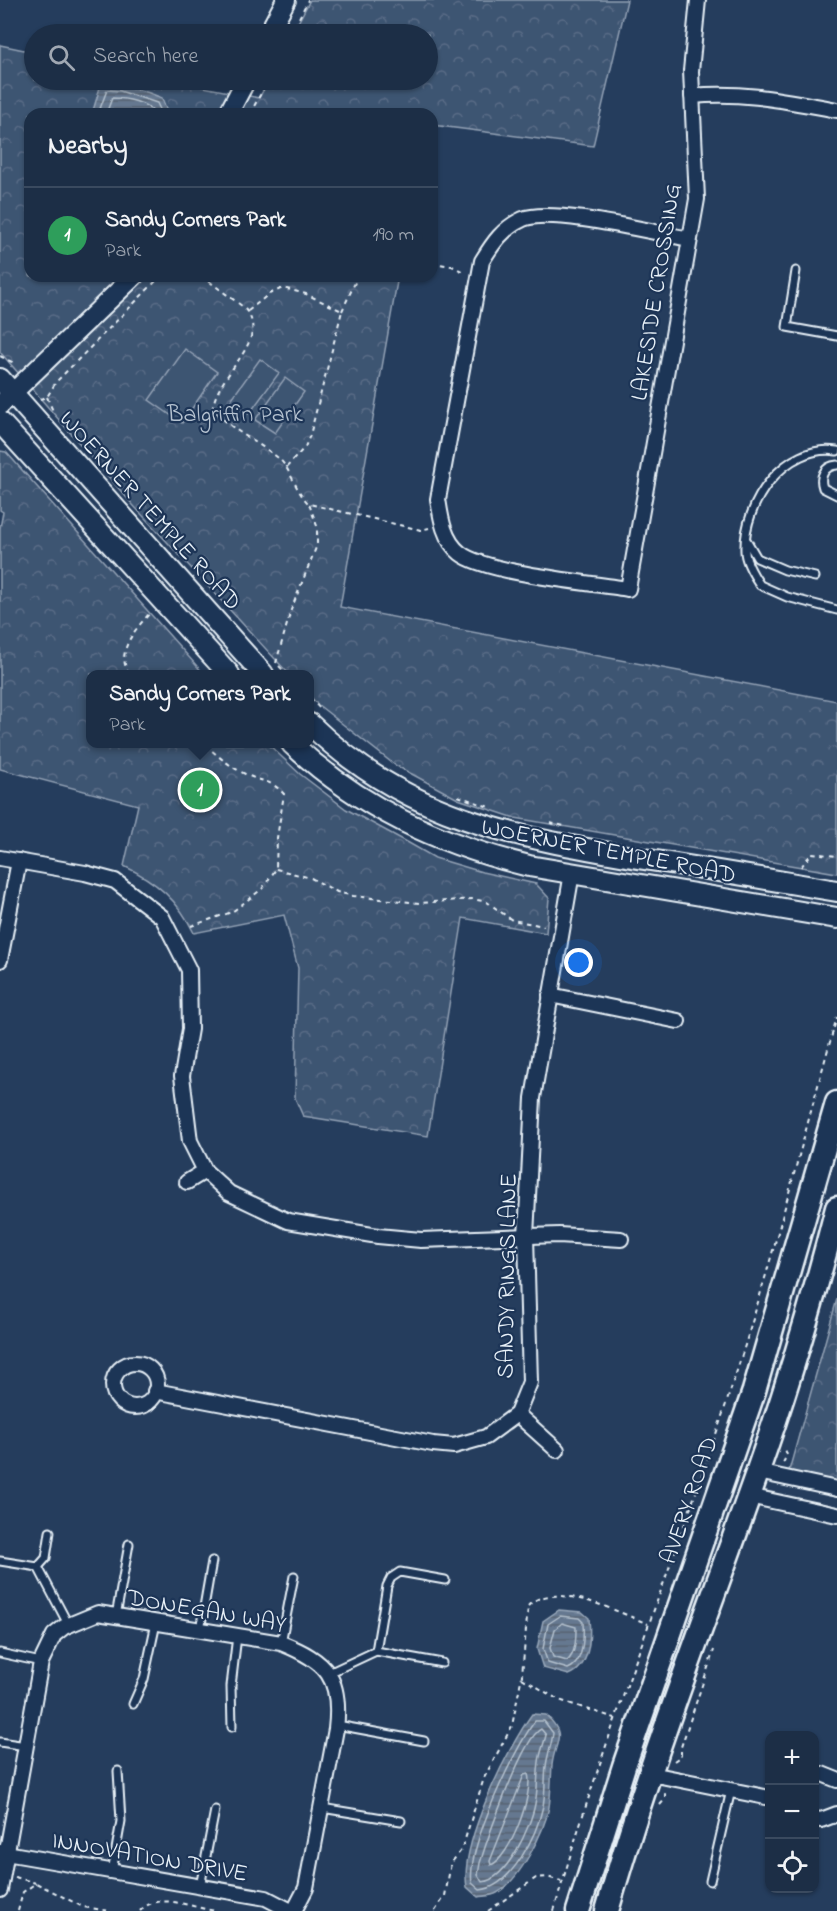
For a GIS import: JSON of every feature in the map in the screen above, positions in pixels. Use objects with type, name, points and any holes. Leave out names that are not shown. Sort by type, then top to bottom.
[{"type":"main road","name":"WOERNER TEMPLE ROAD","points":[[4,392],[270,669]]},
{"type":"main road","points":[[0,422],[224,670]]},
{"type":"main road","name":"WOERNER TEMPLE ROAD","points":[[316,718],[357,763],[408,795],[484,827],[576,847],[837,891]]},
{"type":"main road","name":"WOERNER TEMPLE ROAD","points":[[297,748],[354,794],[395,819],[438,839],[486,855],[572,873],[837,918]]},
{"type":"main road","name":"AVERY ROAD","points":[[578,1911],[624,1766],[754,1391],[837,1103]]},
{"type":"main road","points":[[607,1911],[651,1774],[758,1472],[837,1208]]},
{"type":"street","points":[[273,24],[286,0]]},
{"type":"street","name":"LAKESIDE CROSSING","points":[[442,524],[442,529],[460,553],[488,566],[628,589],[697,199],[691,71],[698,0]]},
{"type":"street","points":[[231,108],[241,90]]},
{"type":"street","points":[[692,96],[726,93],[759,95],[837,110]]},
{"type":"street","points":[[442,524],[438,499],[478,279],[482,261],[498,235],[524,219],[555,216],[690,239]]},
{"type":"street","points":[[4,392],[127,282]]},
{"type":"street","points":[[0,858],[85,873],[115,881],[162,917],[189,970],[190,1029],[182,1076],[190,1141],[205,1172],[229,1193],[288,1221],[378,1236],[421,1240],[526,1236],[621,1239]]},
{"type":"street","points":[[0,960],[19,861]]},
{"type":"street","name":"SANDY RINGS LANE","points":[[155,1391],[422,1442],[454,1446],[486,1437],[517,1414],[530,1383],[526,1236],[533,1098],[572,873]]},
{"type":"street","points":[[550,995],[678,1021]]},
{"type":"street","points":[[187,1182],[205,1172]]},
{"type":"street","points":[[517,1414],[557,1450]]},
{"type":"street","points":[[758,1472],[837,1489]]},
{"type":"street","points":[[749,1496],[837,1515]]},
{"type":"street","name":"DONEGAN WAY","points":[[0,1890],[3,1876],[3,1853],[41,1662],[54,1635],[68,1624],[98,1613],[281,1643],[307,1653],[329,1673]]},
{"type":"street","points":[[292,1911],[306,1888],[337,1725],[338,1703],[329,1673]]},
{"type":"street","points":[[651,1774],[765,1797]]},
{"type":"street","points":[[819,1774],[837,1780]]},
{"type":"street","points":[[819,1819],[831,1818],[837,1814]]},
{"type":"street","name":"INNOVATION DRIVE","points":[[3,1853],[266,1898],[292,1911]]},
{"type":"lane","points":[[796,271],[787,327],[837,336]]},
{"type":"lane","points":[[837,451],[823,449],[796,460],[769,480],[752,507],[745,552],[760,585],[788,597],[837,610]]},
{"type":"lane","points":[[837,465],[823,472],[821,482],[823,488],[837,495]]},
{"type":"lane","points":[[747,541],[758,558],[785,570],[815,577]]},
{"type":"lane","points":[[38,1567],[46,1558],[50,1532]]},
{"type":"lane","points":[[116,1616],[129,1544]]},
{"type":"lane","points":[[0,1561],[38,1567]]},
{"type":"lane","points":[[200,1630],[212,1561]]},
{"type":"lane","points":[[38,1567],[68,1624]]},
{"type":"lane","points":[[376,1652],[387,1586],[391,1578],[400,1572],[445,1580]]},
{"type":"lane","points":[[281,1643],[294,1576]]},
{"type":"lane","points":[[133,1704],[144,1679],[156,1623]]},
{"type":"lane","points":[[232,1727],[231,1686],[237,1636]]},
{"type":"lane","points":[[329,1673],[376,1652],[442,1663]]},
{"type":"lane","points":[[0,1653],[41,1662]]},
{"type":"lane","points":[[337,1725],[424,1741]]},
{"type":"lane","points":[[0,1742],[26,1746]]},
{"type":"lane","points":[[112,1872],[121,1821],[122,1792],[118,1770]]},
{"type":"lane","points":[[710,1881],[731,1790]]},
{"type":"lane","points":[[322,1808],[401,1821]]},
{"type":"lane","points":[[200,1887],[215,1810]]},
{"type":"path","points":[[296,24],[308,0]]},
{"type":"path","points":[[253,108],[263,90]]},
{"type":"path","points":[[438,264],[452,266],[478,279]]},
{"type":"path","points":[[37,399],[47,397],[56,382],[155,282]]},
{"type":"path","points":[[210,282],[248,311],[253,335],[214,396],[213,408],[231,427],[280,458],[299,495],[309,504],[421,530],[442,524]]},
{"type":"path","points":[[285,469],[305,447],[310,435],[342,311],[355,282]]},
{"type":"path","points":[[248,311],[270,294],[283,288],[306,294],[342,311]]},
{"type":"path","points":[[270,669],[317,545],[317,526],[309,504]]},
{"type":"path","points":[[128,670],[124,652],[130,635],[150,613]]},
{"type":"path","points":[[191,926],[232,912],[262,889],[276,868],[277,838],[284,794],[272,782],[248,776],[209,748]]},
{"type":"path","points":[[449,793],[494,808]]},
{"type":"path","points":[[547,822],[568,827]]},
{"type":"path","points":[[801,867],[812,853],[837,856]]},
{"type":"path","points":[[791,866],[810,868]]},
{"type":"path","points":[[276,868],[311,878],[337,892],[353,896],[420,903],[473,899],[487,902],[512,920],[544,926]]},
{"type":"path","points":[[554,1911],[616,1719],[746,1342],[837,1017]]},
{"type":"path","points":[[435,1911],[445,1896],[451,1863],[465,1840],[480,1787],[512,1726],[522,1678],[526,1614],[532,1601],[544,1597],[572,1596],[650,1624]]},
{"type":"path","points":[[522,1678],[559,1700],[616,1719]]},
{"type":"path","points":[[3,1876],[36,1883],[83,1907],[110,1911]]},
{"type":"path","points":[[488,1911],[536,1878],[547,1877],[563,1881]]},
{"type":"path","points":[[18,1911],[23,1892],[36,1883]]},
{"type":"path","points":[[140,1911],[145,1905],[165,1900],[216,1911]]},
{"type":"green space","name":"Balgriffin Park","points":[[310,0],[627,0],[593,146],[438,126],[438,108],[24,108],[24,282],[397,282],[340,607],[837,701],[837,873],[515,818],[458,799],[395,765],[317,704],[314,701],[314,670],[285,670],[133,505],[0,352],[0,45],[24,50],[24,90],[219,90],[259,98],[263,90],[438,90],[438,24],[297,24]]},
{"type":"green space","points":[[185,349],[217,372],[182,423],[149,400]]},
{"type":"green space","points":[[260,359],[279,373],[249,414],[230,401]]},
{"type":"green space","points":[[285,378],[304,392],[275,433],[255,420]]},
{"type":"green space","points":[[0,451],[6,452],[200,670],[86,670],[86,748],[272,748],[300,774],[346,809],[435,858],[482,872],[536,884],[549,898],[546,933],[463,918],[428,1136],[303,1116],[295,1098],[298,968],[284,915],[194,933],[181,911],[165,893],[146,878],[124,866],[138,805],[0,769],[0,528],[3,512],[0,510]]},
{"type":"green space","points":[[837,1299],[837,1489],[787,1478]]},
{"type":"water","points":[[99,90],[140,90],[162,98],[166,108],[94,108]]},
{"type":"water","points":[[559,1610],[582,1612],[589,1618],[588,1651],[581,1666],[569,1675],[543,1668],[537,1649],[543,1621]]},
{"type":"water","points":[[532,1714],[546,1715],[557,1728],[558,1733],[552,1765],[549,1807],[530,1855],[514,1878],[497,1893],[478,1897],[467,1887],[466,1869],[477,1823],[498,1773]]},
{"type":"place","name":"Sandy Corners Park","points":[[200,790]]}]
